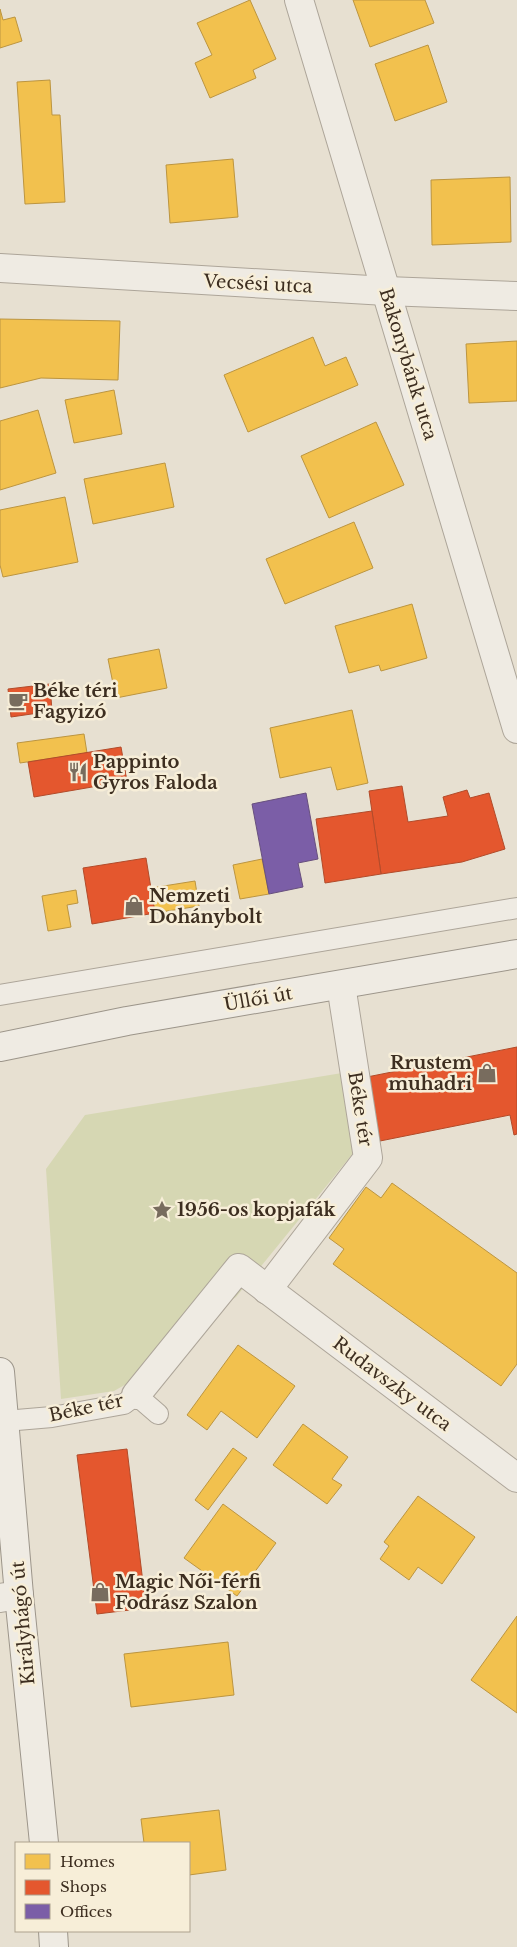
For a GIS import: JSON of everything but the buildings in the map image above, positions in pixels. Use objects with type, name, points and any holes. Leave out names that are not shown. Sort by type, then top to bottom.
[{"type":"street","name":"Bakonybánk utca","points":[[299,0],[517,729]]},
{"type":"street","name":"Vecsési utca","points":[[0,268],[386,291],[517,296]]},
{"type":"street","name":"Üllői út","points":[[0,1047],[127,1022],[517,954]]},
{"type":"street","name":"Béke tér","points":[[267,1290],[368,1158],[341,984]]},
{"type":"street","name":"Rudavszky utca","points":[[136,1395],[239,1268],[517,1478]]},
{"type":"street","name":"Királyhágó út","points":[[0,1372],[5,1421],[10,1596],[44,1842]]},
{"type":"street","points":[[53,1932],[54,1947]]},
{"type":"lane","points":[[0,995],[517,908]]},
{"type":"lane","name":"Béke tér","points":[[5,1421],[52,1417],[124,1404],[136,1395],[158,1414]]},
{"type":"green space","points":[[342,1073],[354,1152],[236,1297],[162,1342],[137,1378],[114,1391],[61,1399],[46,1169],[85,1115]]},
{"type":"place","name":"Béke téri Fagyizó","points":[[18,701]]},
{"type":"place","name":"Pappinto Gyros Faloda","points":[[78,772]]},
{"type":"place","name":"Nemzeti Dohánybolt","points":[[134,906]]},
{"type":"place","name":"Rrustem muhadri","points":[[487,1073]]},
{"type":"place","name":"1956-os kopjafák","points":[[162,1210]]},
{"type":"place","name":"Magic Női-férfi Fodrász Szalon","points":[[100,1592]]}]
